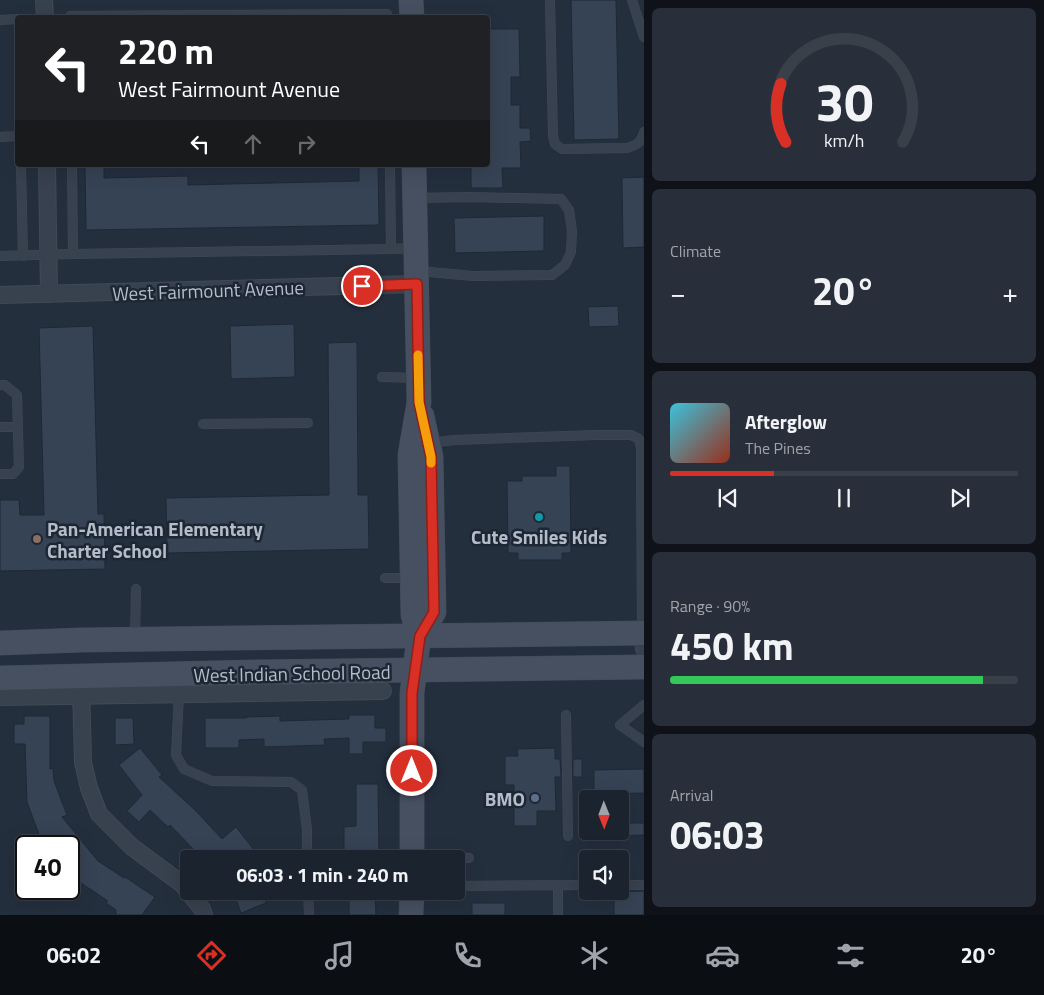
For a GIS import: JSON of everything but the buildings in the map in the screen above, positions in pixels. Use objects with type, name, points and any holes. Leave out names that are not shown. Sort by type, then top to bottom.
[{"type":"main road","points":[[411,0],[412,15]]},
{"type":"main road","points":[[412,850],[412,693],[420,636],[434,612],[431,457],[419,402],[414,167]]},
{"type":"main road","points":[[419,402],[410,455],[412,615],[420,636]]},
{"type":"main road","name":"West Indian School Road","points":[[0,643],[420,636],[643,638]]},
{"type":"main road","name":"West Indian School Road","points":[[0,678],[81,686],[415,671],[644,667]]},
{"type":"main road","points":[[412,900],[412,915]]},
{"type":"street","points":[[44,0],[45,15]]},
{"type":"street","points":[[47,167],[49,294]]},
{"type":"street","name":"West Fairmount Avenue","points":[[0,295],[417,278]]},
{"type":"street","points":[[81,686],[82,762],[99,814],[132,847],[182,884],[202,909],[204,915]]},
{"type":"street","name":"West Indian School Road","points":[[0,697],[81,686],[179,694],[384,691]]},
{"type":"lane","points":[[550,0],[555,144],[562,149],[626,148],[634,146],[642,140],[644,132]]},
{"type":"lane","points":[[632,0],[644,37]]},
{"type":"lane","points":[[229,15],[387,15]]},
{"type":"lane","points":[[0,20],[15,19]]},
{"type":"lane","points":[[0,137],[15,136]]},
{"type":"lane","points":[[21,167],[23,256]]},
{"type":"lane","points":[[72,167],[73,254]]},
{"type":"lane","points":[[390,167],[391,249]]},
{"type":"lane","points":[[415,198],[561,199],[570,210],[572,231],[571,252],[565,265],[552,275],[417,278]]},
{"type":"lane","points":[[0,256],[416,248]]},
{"type":"lane","points":[[382,377],[418,378]]},
{"type":"lane","points":[[0,385],[5,385],[16,395],[19,467],[13,474],[0,474]]},
{"type":"lane","points":[[203,424],[308,423]]},
{"type":"lane","points":[[0,427],[18,427]]},
{"type":"lane","points":[[428,443],[464,439],[595,435],[631,435],[639,439],[642,448],[643,638]]},
{"type":"lane","points":[[385,578],[412,578]]},
{"type":"lane","points":[[135,640],[136,589]]},
{"type":"lane","points":[[179,694],[176,754],[184,769],[212,782],[290,782],[302,790],[307,830],[307,850]]},
{"type":"lane","points":[[644,705],[620,725],[644,742]]},
{"type":"lane","points":[[566,715],[568,836]]},
{"type":"lane","points":[[465,858],[469,858]]},
{"type":"lane","points":[[465,886],[579,885]]},
{"type":"lane","points":[[629,885],[644,885]]},
{"type":"lane","points":[[558,886],[558,915]]},
{"type":"lane","points":[[308,900],[309,915]]},
{"type":"slow traffic","points":[[418,355],[419,402],[431,463]]},
{"type":"place","name":"Cute Smiles Kids","points":[[539,517]]},
{"type":"place","name":"Pan-American Elementary Charter School","points":[[37,539]]},
{"type":"place","name":"BMO","points":[[535,798]]},
{"type":"route","points":[[362,286],[417,284],[419,402],[431,457],[434,612],[420,636],[415,671],[412,693],[412,771]]}]
